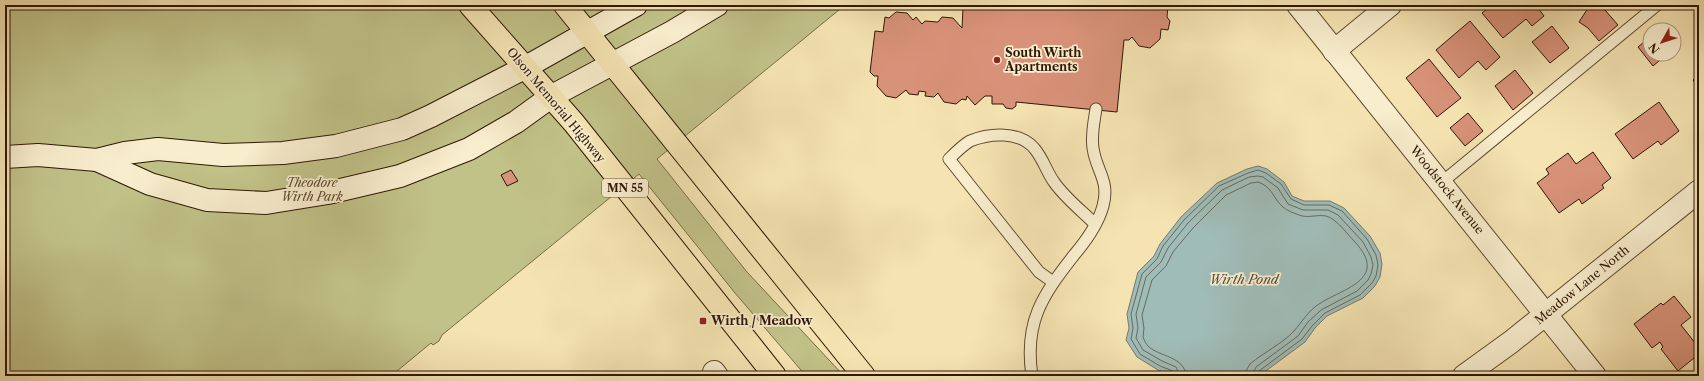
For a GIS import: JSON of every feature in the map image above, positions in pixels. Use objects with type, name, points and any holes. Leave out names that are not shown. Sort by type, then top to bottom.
[{"type":"main road","name":"Olson Memorial Highway","points":[[470,5],[552,96],[775,376]]},
{"type":"main road","points":[[565,5],[864,376]]},
{"type":"street","points":[[5,157],[38,155],[97,160],[125,153],[158,149],[223,155],[283,153],[336,146],[402,129],[526,67],[636,5]]},
{"type":"street","points":[[97,160],[150,184],[207,200],[266,203],[328,193],[400,176],[469,149],[516,122],[552,96],[672,32],[717,5]]},
{"type":"street","name":"Woodstock Avenue","points":[[1298,5],[1595,376]]},
{"type":"street","points":[[1334,51],[1390,5]]},
{"type":"street","name":"Meadow Lane North","points":[[1464,376],[1490,358],[1546,314],[1699,191]]},
{"type":"lane","points":[[1441,183],[1657,5]]},
{"type":"lane","points":[[1032,376],[1029,354],[1030,336],[1035,314],[1053,282],[1087,240],[1103,208],[1106,195],[1104,178],[1095,159],[1092,135],[1096,109]]},
{"type":"lane","points":[[1053,282],[1040,272],[949,159],[969,142],[982,138],[1009,135],[1022,139],[1032,146],[1044,162],[1054,182],[1063,193],[1096,224]]},
{"type":"green space","name":"Theodore Wirth Park","points":[[5,5],[845,5],[657,159],[747,272],[844,376],[806,376],[735,293],[639,174],[442,335],[439,341],[433,345],[431,343],[391,376],[5,376]]},
{"type":"water","name":"Wirth Pond","points":[[1258,166],[1267,169],[1284,182],[1292,196],[1304,201],[1330,201],[1344,208],[1370,236],[1380,253],[1382,264],[1380,277],[1375,286],[1363,298],[1327,316],[1315,328],[1305,342],[1259,376],[1175,376],[1158,370],[1137,357],[1126,340],[1129,328],[1127,314],[1138,272],[1154,256],[1160,244],[1181,217],[1217,183],[1247,169]]},
{"type":"building","name":"South Wirth Apartments","points":[[966,5],[1168,5],[1167,17],[1170,21],[1168,30],[1161,29],[1160,39],[1150,48],[1139,46],[1132,37],[1129,40],[1124,40],[1117,112],[1016,102],[1016,106],[1012,109],[1006,108],[1003,104],[992,104],[992,96],[985,96],[975,105],[967,96],[966,100],[962,99],[956,104],[944,102],[938,93],[934,97],[925,96],[926,92],[919,91],[918,95],[909,94],[906,90],[896,98],[886,96],[877,86],[878,76],[874,76],[870,72],[875,31],[883,32],[885,17],[889,18],[896,12],[907,13],[913,20],[916,17],[922,24],[925,21],[938,22],[942,17],[953,18],[962,28],[963,8]]},
{"type":"building","points":[[1492,5],[1536,5],[1544,16],[1532,26],[1526,19],[1503,38],[1482,13]]},
{"type":"building","points":[[1590,5],[1598,5],[1605,10],[1618,25],[1599,41],[1588,28],[1579,22]]},
{"type":"building","points":[[1470,21],[1500,57],[1486,70],[1478,61],[1459,78],[1436,50]]},
{"type":"building","points":[[1552,26],[1569,48],[1550,63],[1532,42]]},
{"type":"building","points":[[1642,44],[1642,52],[1638,47]]},
{"type":"building","points":[[1429,59],[1461,98],[1437,117],[1406,78]]},
{"type":"building","points":[[1650,62],[1658,62],[1653,66]]},
{"type":"building","points":[[1515,70],[1533,93],[1513,110],[1495,86]]},
{"type":"building","points":[[1699,75],[1699,88],[1693,80]]},
{"type":"building","points":[[1659,102],[1679,131],[1661,145],[1658,141],[1633,159],[1615,134]]},
{"type":"building","points":[[1468,113],[1483,131],[1465,146],[1450,128]]},
{"type":"building","points":[[1593,152],[1611,178],[1602,185],[1604,188],[1582,204],[1579,199],[1559,213],[1537,183],[1549,174],[1546,169],[1568,153],[1576,164]]},
{"type":"building","points":[[511,170],[518,181],[507,186],[501,175]]},
{"type":"building","points":[[1674,296],[1691,317],[1681,325],[1699,348],[1699,354],[1678,371],[1661,349],[1663,347],[1660,342],[1652,348],[1634,324],[1661,303],[1663,305]]},
{"type":"place","name":"South Wirth Apartments","points":[[997,60]]},
{"type":"place","name":"Wirth / Meadow","points":[[703,321]]}]
